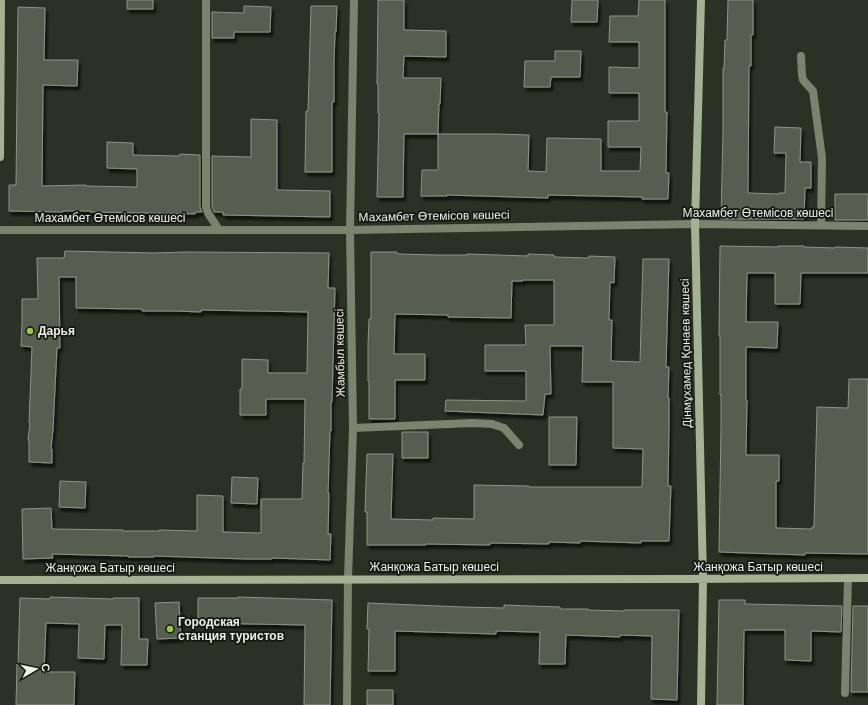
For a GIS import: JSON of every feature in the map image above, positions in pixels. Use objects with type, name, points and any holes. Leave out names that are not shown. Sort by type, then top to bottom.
[{"type":"main road","points":[[0,157],[1,0]]},
{"type":"main road","name":"Дінмұхамед Қонаев көшесі","points":[[701,705],[703,579],[695,224],[702,0]]},
{"type":"main road","name":"Жанқожа Батыр көшесі","points":[[0,580],[868,578]]},
{"type":"street","points":[[206,0],[206,208],[219,230]]},
{"type":"street","name":"Жамбыл көшесі","points":[[347,705],[348,579],[353,428],[350,230],[354,0]]},
{"type":"street","points":[[801,56],[802,75],[812,91],[822,158],[821,225]]},
{"type":"street","name":"Махамбет Өтемісов көшесі","points":[[0,230],[350,230],[695,224],[868,226]]},
{"type":"street","points":[[353,428],[473,423],[492,424],[504,428],[519,445]]},
{"type":"street","points":[[845,693],[848,578]]},
{"type":"building","points":[[127,0],[153,0],[153,9],[127,9]]},
{"type":"building","points":[[378,0],[404,0],[404,30],[446,31],[446,57],[404,56],[403,78],[441,78],[438,134],[404,134],[403,197],[377,197],[379,113],[377,84]]},
{"type":"building","points":[[572,0],[598,0],[597,22],[571,22]]},
{"type":"building","points":[[639,0],[665,0],[665,112],[667,112],[666,173],[669,173],[668,199],[548,195],[548,198],[447,195],[421,196],[422,170],[438,170],[438,134],[529,135],[528,171],[546,172],[547,138],[601,139],[601,171],[640,171],[641,147],[608,147],[608,121],[639,121],[639,93],[609,93],[609,67],[639,68],[639,42],[609,42],[610,16],[638,16]]},
{"type":"building","points":[[728,0],[753,0],[753,35],[751,35],[751,66],[749,66],[748,193],[785,193],[786,153],[774,153],[775,127],[801,128],[800,162],[811,162],[811,188],[805,188],[804,219],[721,219],[723,68],[725,40],[727,40]]},
{"type":"building","points":[[244,6],[271,7],[270,32],[234,32],[234,38],[212,38],[212,12],[244,13]]},
{"type":"building","points":[[311,6],[337,6],[334,102],[332,102],[332,172],[305,172],[306,111],[308,111]]},
{"type":"building","points":[[18,7],[45,8],[44,60],[78,60],[77,86],[43,85],[42,186],[86,185],[137,187],[137,169],[107,168],[107,142],[133,143],[133,155],[200,155],[200,207],[202,212],[195,212],[195,214],[90,211],[9,211],[9,185],[16,185]]},
{"type":"building","points":[[555,51],[581,51],[580,77],[551,77],[550,87],[524,87],[525,61],[555,61]]},
{"type":"building","points":[[251,119],[277,120],[277,190],[330,191],[330,217],[223,215],[223,212],[214,212],[212,206],[212,156],[251,157]]},
{"type":"building","points":[[835,194],[868,194],[868,220],[835,220]]},
{"type":"building","points":[[720,246],[868,248],[868,273],[801,273],[800,304],[775,304],[775,273],[747,273],[746,322],[778,322],[777,348],[746,347],[746,455],[779,455],[779,481],[776,481],[776,528],[812,529],[812,527],[814,527],[817,407],[848,408],[849,379],[868,379],[868,554],[805,553],[805,555],[719,552],[721,426],[719,336]]},
{"type":"building","points":[[65,251],[155,253],[329,253],[328,288],[335,288],[328,493],[328,534],[331,534],[330,560],[154,556],[128,557],[52,554],[53,558],[23,559],[22,509],[51,508],[52,529],[197,531],[197,495],[223,496],[223,532],[261,533],[261,499],[302,499],[305,399],[266,399],[266,415],[240,415],[240,389],[242,389],[242,359],[268,360],[268,373],[307,373],[308,312],[201,310],[201,312],[142,311],[142,309],[76,308],[76,277],[59,277],[60,348],[57,348],[51,449],[52,463],[29,462],[28,440],[30,423],[32,347],[21,346],[22,299],[38,299],[37,258],[64,258]]},
{"type":"building","points":[[371,252],[437,255],[467,254],[528,256],[528,254],[554,255],[554,257],[615,257],[614,283],[610,282],[609,320],[612,320],[611,361],[640,362],[643,259],[669,259],[666,367],[669,367],[668,486],[671,486],[669,541],[641,541],[641,543],[580,541],[580,543],[549,542],[549,544],[490,543],[490,545],[367,545],[367,512],[365,512],[367,454],[393,454],[391,519],[433,520],[433,518],[474,519],[474,485],[529,487],[642,487],[643,449],[613,448],[613,382],[582,382],[583,346],[550,346],[551,394],[545,394],[543,415],[445,411],[446,400],[526,401],[526,371],[485,371],[485,345],[526,345],[525,325],[554,325],[554,280],[512,281],[511,318],[395,314],[394,354],[425,354],[425,380],[395,380],[395,419],[369,419],[368,345],[369,319],[371,319]]},
{"type":"building","points":[[549,417],[577,417],[576,465],[549,465]]},
{"type":"building","points":[[402,432],[428,432],[428,458],[402,458]]},
{"type":"building","points":[[232,477],[258,478],[257,504],[231,503]]},
{"type":"building","points":[[60,481],[86,482],[85,508],[59,507]]},
{"type":"building","points":[[50,597],[113,599],[139,598],[139,639],[148,639],[147,665],[121,665],[122,625],[105,625],[104,659],[78,658],[79,624],[46,623],[44,672],[75,672],[74,705],[16,705],[20,598],[50,599]]},
{"type":"building","points":[[238,597],[332,600],[330,705],[304,705],[305,625],[198,623],[198,598]]},
{"type":"building","points":[[719,600],[745,600],[745,604],[842,606],[841,632],[811,631],[811,661],[785,660],[785,630],[744,630],[743,705],[717,705]]},
{"type":"building","points":[[179,602],[181,638],[157,639],[155,603]]},
{"type":"building","points":[[368,603],[504,608],[504,605],[624,611],[679,610],[677,700],[651,699],[652,636],[620,635],[620,637],[566,635],[565,664],[539,664],[540,632],[496,631],[496,634],[395,631],[395,671],[368,671]]},
{"type":"building","points":[[853,606],[868,606],[868,692],[851,692]]},
{"type":"building","points":[[367,690],[393,690],[393,705],[367,705]]},
{"type":"place","name":"Дарья","points":[[30,331]]},
{"type":"place","name":"Городская станция туристов","points":[[170,629]]}]
